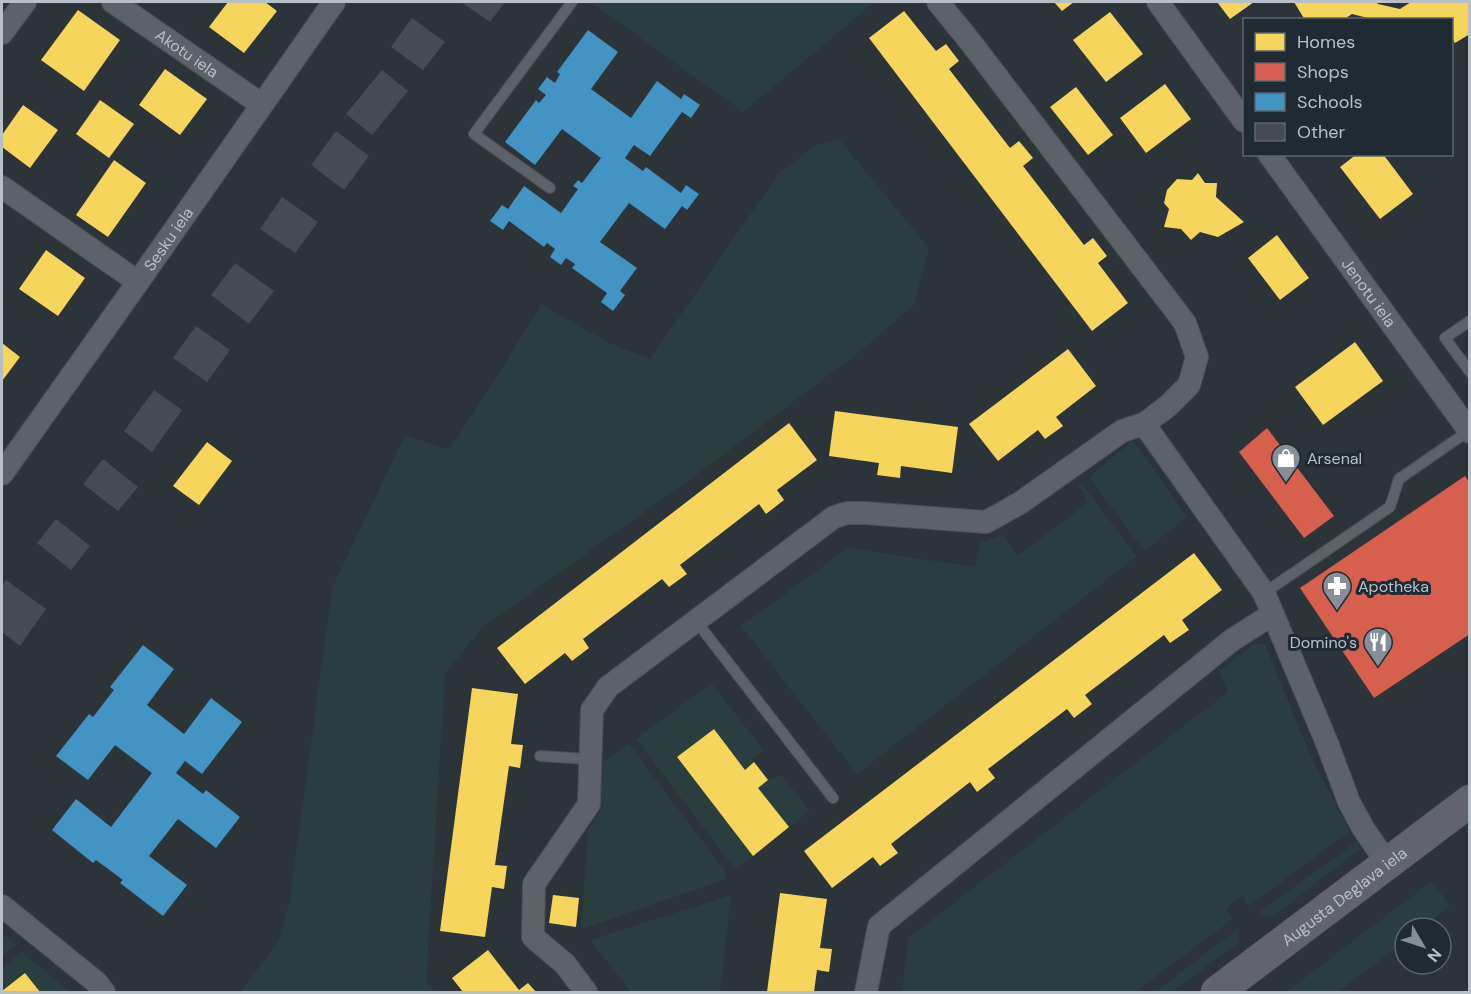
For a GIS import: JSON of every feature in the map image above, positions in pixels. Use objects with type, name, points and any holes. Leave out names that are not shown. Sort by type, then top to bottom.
[{"type":"main road","name":"Augusta Deglava iela","points":[[1217,993],[1470,801]]},
{"type":"street","points":[[2,33],[25,2]]},
{"type":"street","name":"Akotu iela","points":[[113,2],[261,104]]},
{"type":"street","name":"Sesku iela","points":[[2,474],[334,2]]},
{"type":"street","points":[[586,993],[565,964],[533,937],[534,884],[589,804],[592,710],[608,687],[834,517],[848,513],[865,513],[986,522],[1020,503],[1122,431],[1144,424],[1168,406],[1189,385],[1197,357],[1185,323],[938,2]]},
{"type":"street","points":[[1158,2],[1243,118]]},
{"type":"street","name":"Jenotu iela","points":[[1270,156],[1469,431]]},
{"type":"street","points":[[2,187],[138,282]]},
{"type":"street","points":[[1144,424],[1264,593],[1327,743],[1349,802],[1363,828],[1387,863]]},
{"type":"street","points":[[866,993],[879,926],[1232,640],[1273,614]]},
{"type":"street","points":[[2,906],[96,982],[104,993]]},
{"type":"lane","points":[[550,188],[474,134],[572,2]]},
{"type":"lane","points":[[1470,321],[1444,338],[1470,372]]},
{"type":"lane","points":[[1264,593],[1390,507],[1399,479],[1469,431]]},
{"type":"lane","points":[[696,621],[833,798]]},
{"type":"lane","points":[[540,756],[589,759]]},
{"type":"green space","points":[[591,2],[875,2],[743,112]]},
{"type":"green space","points":[[839,139],[929,248],[914,305],[861,351],[696,475],[482,628],[445,674],[426,982],[435,992],[240,992],[279,941],[290,899],[332,588],[405,435],[449,450],[541,304],[609,343],[650,359],[779,173],[816,145]]},
{"type":"green space","points":[[1133,440],[1187,517],[1144,551],[1089,477]]},
{"type":"green space","points":[[1082,484],[1137,556],[857,774],[741,626],[848,548],[975,567],[980,543],[1003,534],[1018,555],[1089,502],[1078,486]]},
{"type":"green space","points":[[1254,644],[1265,644],[1310,755],[1350,831],[1249,906],[1242,896],[1226,909],[1233,919],[1135,992],[902,992],[908,938],[1228,692],[1219,671]]},
{"type":"green space","points":[[711,683],[764,750],[752,760],[754,762],[745,770],[713,729],[677,758],[753,856],[735,869],[636,739]]},
{"type":"green space","points":[[629,744],[726,872],[727,879],[581,929],[588,831],[601,810],[603,762]]},
{"type":"green space","points":[[782,775],[810,811],[789,827],[758,788],[768,780]]},
{"type":"green space","points":[[1356,842],[1360,849],[1272,917],[1257,914]]},
{"type":"green space","points":[[1432,881],[1450,906],[1437,916],[1393,916],[1393,950],[1338,992],[1286,992]]},
{"type":"green space","points":[[731,895],[720,992],[631,992],[590,940]]},
{"type":"green space","points":[[1239,928],[1239,942],[1172,992],[1155,992]]},
{"type":"green space","points":[[2,933],[17,945],[2,957]]},
{"type":"green space","points":[[22,952],[70,992],[40,992],[25,973],[2,991],[2,968]]},
{"type":"building: Homes","points":[[228,2],[265,2],[277,11],[244,53],[209,27]]},
{"type":"building: Homes","points":[[1054,2],[1074,2],[1062,11]]},
{"type":"building: Homes","points":[[1217,2],[1254,2],[1230,19]]},
{"type":"building: Homes","points":[[1294,2],[1376,2],[1400,9],[1411,2],[1470,2],[1470,34],[1455,43],[1453,18],[1368,18],[1352,14],[1346,18],[1304,18]]},
{"type":"building: Homes","points":[[78,10],[120,40],[84,91],[41,60]]},
{"type":"building: Homes","points":[[904,11],[936,51],[946,44],[959,61],[949,69],[1010,148],[1019,141],[1033,158],[1023,166],[1084,245],[1093,238],[1107,256],[1098,263],[1128,303],[1092,331],[869,38]]},
{"type":"building: Homes","points":[[1110,12],[1143,54],[1106,82],[1073,40]]},
{"type":"building: Homes","points":[[165,69],[207,99],[180,135],[139,105]]},
{"type":"building: Homes","points":[[1165,84],[1191,119],[1146,153],[1120,118]]},
{"type":"building: Homes","points":[[1076,87],[1113,135],[1088,155],[1050,107]]},
{"type":"building: Homes","points":[[100,100],[134,124],[109,158],[76,134]]},
{"type":"building: Homes","points":[[23,105],[58,130],[30,168],[2,147],[2,135]]},
{"type":"building: Homes","points":[[1354,156],[1384,156],[1413,194],[1380,219],[1340,167]]},
{"type":"building: Homes","points":[[114,160],[146,183],[108,237],[76,215]]},
{"type":"building: Homes","points":[[1198,173],[1205,183],[1217,183],[1216,197],[1244,222],[1218,237],[1200,232],[1191,240],[1181,229],[1164,227],[1169,209],[1164,203],[1167,190],[1177,179],[1192,180]]},
{"type":"building: Homes","points":[[1277,235],[1309,278],[1280,300],[1248,258]]},
{"type":"building: Homes","points":[[46,250],[85,278],[58,316],[19,289]]},
{"type":"building: Homes","points":[[1355,342],[1383,381],[1323,425],[1295,387]]},
{"type":"building: Homes","points":[[2,343],[20,357],[2,381]]},
{"type":"building: Homes","points":[[1068,349],[1096,386],[1056,417],[1063,426],[1045,439],[1038,430],[998,461],[969,424]]},
{"type":"building: Homes","points":[[835,411],[958,427],[952,473],[901,466],[900,478],[877,475],[879,463],[829,456]]},
{"type":"building: Homes","points":[[789,423],[817,460],[777,490],[784,500],[766,514],[759,504],[680,565],[687,574],[669,587],[662,579],[583,639],[589,648],[572,661],[565,653],[525,684],[497,648]]},
{"type":"building: Homes","points":[[207,442],[232,461],[199,505],[173,486]]},
{"type":"building: Homes","points":[[1194,553],[1222,590],[1182,620],[1189,630],[1170,643],[1164,635],[1085,695],[1092,704],[1074,718],[1067,709],[988,769],[995,778],[977,792],[970,782],[891,844],[898,853],[880,866],[873,857],[832,888],[804,851]]},
{"type":"building: Homes","points":[[472,688],[518,694],[511,744],[523,745],[520,768],[509,766],[495,865],[507,866],[504,889],[492,887],[485,937],[440,931]]},
{"type":"building: Homes","points":[[714,729],[745,770],[754,762],[768,780],[758,788],[789,827],[753,856],[677,757]]},
{"type":"building: Homes","points":[[780,893],[827,899],[820,948],[832,949],[829,972],[817,970],[814,992],[767,992]]},
{"type":"building: Homes","points":[[553,895],[579,898],[576,927],[549,923]]},
{"type":"building: Homes","points":[[488,950],[519,990],[528,983],[536,992],[463,992],[452,978]]},
{"type":"building: Homes","points":[[25,973],[40,992],[2,992],[2,991]]},
{"type":"building: Shops","name":"Arsenal","points":[[1267,428],[1334,516],[1304,538],[1239,452]]},
{"type":"building: Shops","points":[[1465,476],[1470,483],[1470,634],[1374,698],[1300,588]]},
{"type":"building: Schools","points":[[588,30],[618,52],[591,89],[631,118],[657,81],[681,99],[684,94],[700,105],[691,118],[682,112],[650,156],[634,145],[625,158],[643,171],[646,167],[681,193],[686,185],[699,194],[687,210],[682,206],[665,229],[629,203],[600,242],[637,268],[620,291],[625,295],[613,311],[601,302],[607,293],[572,268],[575,264],[566,258],[561,265],[550,257],[555,249],[547,243],[544,247],[509,221],[503,230],[490,221],[502,205],[508,209],[524,186],[561,213],[578,189],[573,186],[578,180],[582,183],[601,158],[562,129],[535,165],[505,142],[536,100],[539,103],[546,95],[538,89],[547,77],[555,83],[560,74],[557,72]]},
{"type":"building: Schools","points":[[143,645],[174,669],[147,705],[184,734],[211,698],[242,722],[202,774],[185,761],[176,773],[203,794],[206,790],[240,817],[216,848],[178,819],[149,856],[187,885],[163,916],[120,883],[123,880],[96,860],[93,863],[52,830],[76,799],[111,827],[152,773],[115,745],[88,780],[56,756],[89,714],[93,717],[114,690],[110,687]]},
{"type":"building: Other","points":[[461,2],[505,2],[490,22]]},
{"type":"building: Other","points":[[412,18],[445,42],[423,70],[391,47]]},
{"type":"building: Other","points":[[382,70],[408,91],[372,135],[346,114]]},
{"type":"building: Other","points":[[336,131],[369,156],[344,190],[311,165]]},
{"type":"building: Other","points":[[282,197],[318,222],[295,253],[260,229]]},
{"type":"building: Other","points":[[235,263],[274,291],[249,324],[211,295]]},
{"type":"building: Other","points":[[196,326],[230,350],[207,382],[173,358]]},
{"type":"building: Other","points":[[154,390],[182,410],[152,452],[124,431]]},
{"type":"building: Other","points":[[103,459],[138,487],[118,511],[83,484]]},
{"type":"building: Other","points":[[56,519],[90,546],[71,570],[37,543]]},
{"type":"building: Other","points":[[6,580],[46,609],[20,646],[2,632],[2,586]]},
{"type":"place","name":"Arsenal","points":[[1286,484]]},
{"type":"place","name":"Apotheka","points":[[1337,612]]},
{"type":"place","name":"Domino's","points":[[1378,668]]}]
